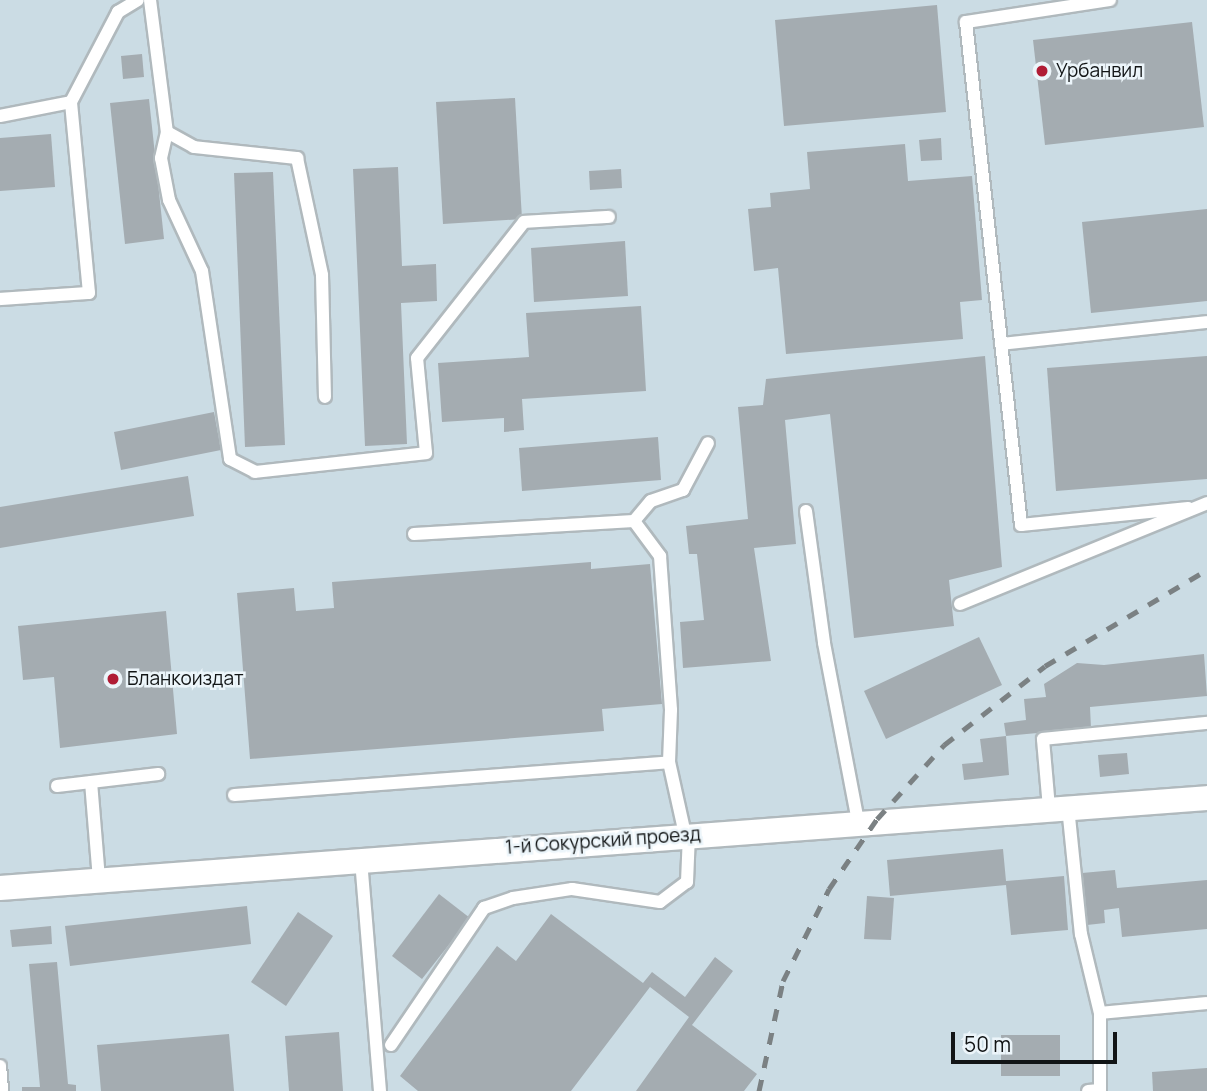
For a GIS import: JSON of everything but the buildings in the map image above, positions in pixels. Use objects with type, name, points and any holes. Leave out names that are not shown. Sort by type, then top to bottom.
[{"type":"street","name":"1-й Сокурский проезд","points":[[0,888],[859,821],[1207,798]]},
{"type":"lane","points":[[0,299],[89,293],[71,102],[118,12],[138,0]]},
{"type":"lane","points":[[150,0],[167,132],[161,158],[169,200],[202,271],[230,459],[256,471],[426,453],[417,358],[524,222],[609,217]]},
{"type":"lane","points":[[1110,0],[966,22],[1021,525],[1188,508]]},
{"type":"lane","points":[[0,116],[71,102]]},
{"type":"lane","points":[[167,132],[194,148],[297,158],[321,275],[325,397]]},
{"type":"lane","points":[[1001,344],[1207,322]]},
{"type":"lane","points":[[414,534],[634,522],[651,501],[683,490],[708,443]]},
{"type":"lane","points":[[960,604],[1188,508],[1207,503]]},
{"type":"lane","points":[[806,511],[824,643],[859,821]]},
{"type":"lane","points":[[391,1045],[484,908],[513,898],[572,889],[660,902],[687,882],[687,834],[669,762],[671,710],[660,556],[634,522]]},
{"type":"lane","points":[[1088,1091],[1100,1090],[1100,1013],[1081,934],[1043,739],[1207,723]]},
{"type":"lane","points":[[234,795],[669,762]]},
{"type":"lane","points":[[57,786],[158,774]]},
{"type":"lane","points":[[91,782],[99,880]]},
{"type":"lane","points":[[361,860],[380,1091]]},
{"type":"lane","points":[[1100,1013],[1207,1003]]},
{"type":"lane","points":[[0,1066],[2,1091]]},
{"type":"shaded area","points":[[0,0],[1207,0],[1207,1091],[0,1091]]},
{"type":"railway","points":[[759,1091],[783,981],[829,889],[877,819],[944,745],[1045,666],[1207,570]]},
{"type":"place","name":"Урбанвил","points":[[1042,71]]},
{"type":"place","name":"Бланкоиздат","points":[[113,679]]}]
